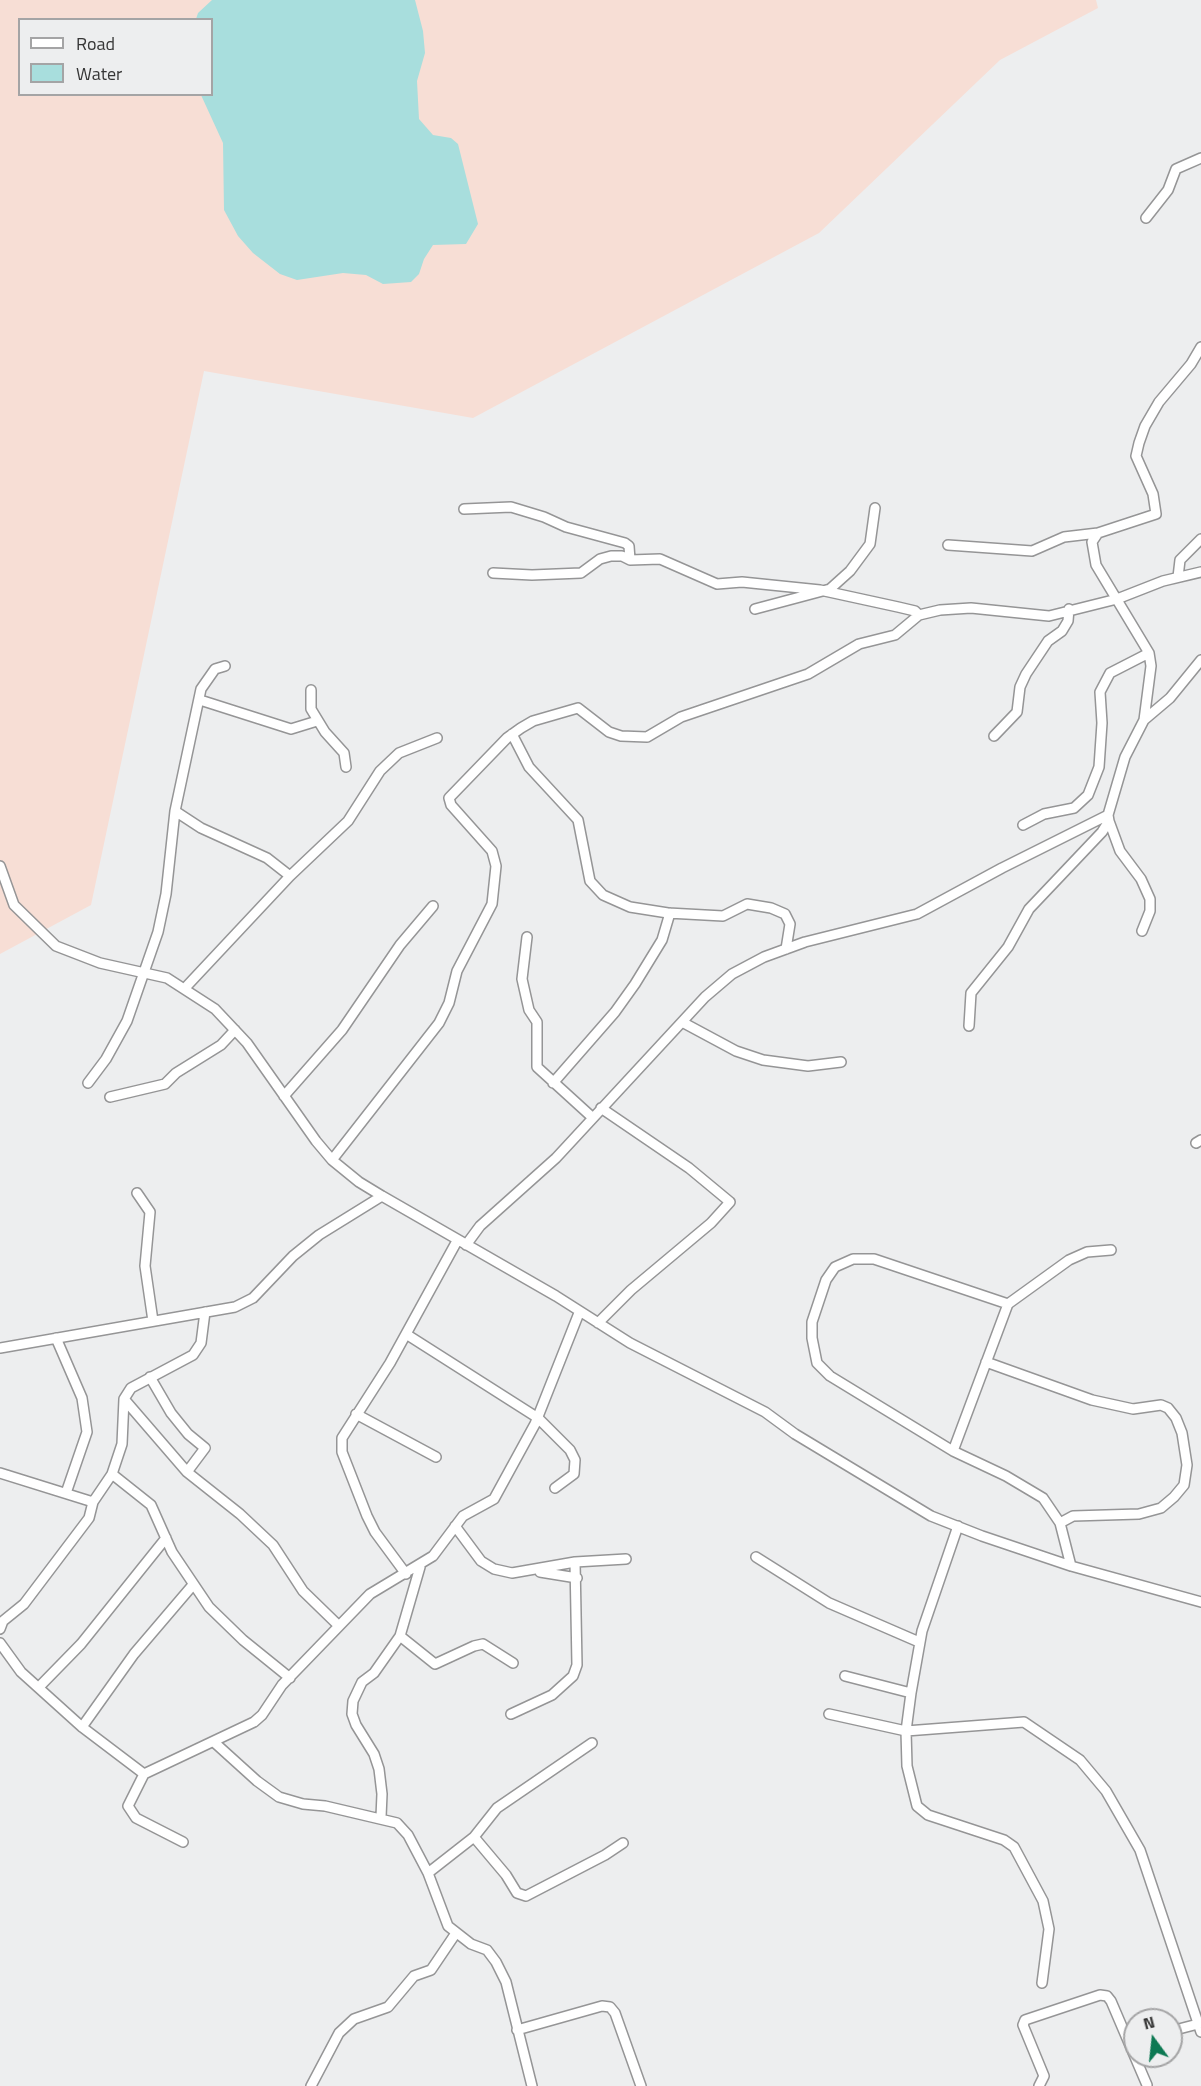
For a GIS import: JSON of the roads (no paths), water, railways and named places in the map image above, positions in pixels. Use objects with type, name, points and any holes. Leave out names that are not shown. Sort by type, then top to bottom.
[{"type":"street","points":[[1146,218],[1168,190],[1176,169],[1201,158]]},
{"type":"street","points":[[948,545],[1032,551],[1064,537],[1098,533],[1156,514],[1153,494],[1136,456],[1139,443],[1145,426],[1159,402],[1191,364],[1201,347]]},
{"type":"street","points":[[464,509],[511,507],[544,517],[566,527],[625,543],[629,546],[630,560]]},
{"type":"street","points":[[755,609],[830,589],[850,571],[870,544],[875,508]]},
{"type":"street","points":[[969,1026],[971,993],[1008,947],[1029,909],[1102,832],[1125,757],[1144,720],[1151,666],[1149,653],[1096,565],[1092,542],[1098,533]]},
{"type":"street","points":[[1178,577],[1180,560],[1201,539]]},
{"type":"street","points":[[493,573],[532,575],[581,573],[600,559],[611,556],[622,556],[630,560],[660,559],[717,585],[742,582],[820,590],[915,611],[918,615]]},
{"type":"street","points":[[332,1160],[440,1023],[449,1003],[457,971],[492,904],[496,866],[492,851],[473,827],[456,812],[449,798],[512,734],[533,721],[578,708],[609,732],[621,736],[647,736],[681,717],[808,674],[859,644],[895,635],[918,615],[940,610],[971,608],[1000,609],[1011,614],[1039,617],[1117,600],[1178,577],[1201,572]]},
{"type":"street","points":[[994,736],[1017,712],[1020,687],[1026,674],[1048,641],[1062,631],[1068,621],[1069,609]]},
{"type":"street","points":[[1023,825],[1044,814],[1074,808],[1088,795],[1099,767],[1102,723],[1100,692],[1110,673],[1149,653]]},
{"type":"street","points":[[1144,720],[1170,698],[1201,660]]},
{"type":"street","points":[[88,1083],[122,1033],[158,932],[166,894],[175,811],[200,700],[207,678],[215,669],[225,666]]},
{"type":"street","points":[[311,690],[309,704],[317,721],[344,753],[346,767]]},
{"type":"street","points":[[200,700],[291,729],[317,721]]},
{"type":"street","points":[[512,734],[529,767],[578,820],[590,881],[603,895],[630,907],[670,913],[723,916],[747,904],[771,908],[785,914],[790,924],[786,949]]},
{"type":"street","points":[[185,988],[290,876],[348,821],[380,771],[399,753],[437,738]]},
{"type":"street","points":[[175,811],[201,828],[267,858],[290,876]]},
{"type":"street","points":[[1108,818],[1119,851],[1141,879],[1150,899],[1150,911],[1142,931]]},
{"type":"street","points":[[406,1574],[375,1532],[342,1452],[342,1438],[462,1243],[521,1191],[593,1118],[705,997],[732,975],[786,949],[917,914],[1108,818]]},
{"type":"street","points":[[0,866],[14,905],[56,946],[100,963],[167,978],[215,1009],[258,1058],[332,1160],[382,1196],[555,1296],[630,1343],[765,1412],[795,1434],[915,1508],[958,1526],[1071,1566],[1201,1602]]},
{"type":"street","points":[[284,1096],[342,1030],[400,945],[433,906]]},
{"type":"street","points":[[553,1083],[615,1012],[635,984],[662,940],[670,913]]},
{"type":"street","points":[[527,937],[522,979],[529,1010],[537,1022],[537,1067],[593,1118]]},
{"type":"street","points":[[682,1022],[736,1051],[763,1060],[808,1066],[841,1062]]},
{"type":"street","points":[[110,1097],[165,1083],[176,1073],[221,1045],[235,1030]]},
{"type":"street","points":[[598,1323],[631,1290],[711,1223],[730,1202],[690,1168],[601,1108]]},
{"type":"street","points":[[137,1193],[150,1212],[145,1243],[145,1266],[153,1321]]},
{"type":"street","points":[[0,1348],[235,1306],[253,1298],[293,1256],[319,1235],[382,1196]]},
{"type":"street","points":[[953,1451],[1008,1304],[1070,1260],[1087,1252],[1111,1250]]},
{"type":"street","points":[[1008,1304],[874,1259],[853,1259],[835,1267],[819,1294],[812,1322],[812,1338],[817,1363],[831,1376],[953,1451],[1006,1476],[1043,1498],[1060,1523],[1071,1566]]},
{"type":"street","points":[[0,1629],[3,1621],[24,1604],[89,1518],[93,1502],[112,1474],[122,1444],[124,1399],[131,1388],[187,1360],[198,1350],[205,1312]]},
{"type":"street","points":[[183,1842],[136,1818],[128,1806],[144,1774],[173,1758],[215,1743],[262,1715],[290,1677],[370,1594],[420,1567],[433,1556],[463,1516],[494,1499],[538,1418],[579,1313]]},
{"type":"street","points":[[406,1334],[538,1418],[570,1450],[575,1460],[574,1474],[555,1488]]},
{"type":"street","points":[[56,1338],[82,1398],[87,1432],[66,1493]]},
{"type":"street","points":[[986,1362],[1092,1400],[1133,1409],[1161,1406],[1168,1408],[1176,1418],[1182,1432],[1187,1465],[1184,1485],[1174,1497],[1161,1508],[1139,1514],[1073,1516],[1060,1523]]},
{"type":"street","points":[[150,1377],[171,1413],[188,1434],[205,1449],[187,1472]]},
{"type":"street","points":[[124,1399],[187,1472],[273,1545],[303,1591],[339,1626]]},
{"type":"street","points":[[356,1414],[436,1458]]},
{"type":"street","points":[[0,1473],[93,1502]]},
{"type":"street","points":[[112,1474],[151,1505],[192,1586],[225,1623],[290,1677]]},
{"type":"street","points":[[455,1526],[481,1561],[494,1569],[512,1573],[575,1562],[626,1559]]},
{"type":"street","points":[[958,1526],[919,1642],[906,1731],[907,1766],[917,1806],[928,1815],[1004,1840],[1014,1847],[1029,1871],[1043,1900],[1049,1929],[1042,1983]]},
{"type":"street","points":[[40,1686],[81,1644],[166,1538]]},
{"type":"street","points":[[756,1557],[828,1603],[919,1642]]},
{"type":"street","points":[[511,1714],[552,1695],[573,1676],[577,1665],[575,1562]]},
{"type":"street","points":[[381,1817],[382,1794],[379,1769],[374,1754],[352,1714],[356,1691],[362,1682],[374,1673],[400,1636],[420,1567]]},
{"type":"street","points":[[525,1570],[577,1578]]},
{"type":"street","points":[[82,1727],[134,1654],[192,1586]]},
{"type":"street","points":[[400,1636],[435,1664],[483,1644],[513,1663]]},
{"type":"street","points":[[0,1643],[21,1672],[40,1686],[82,1727],[144,1774]]},
{"type":"street","points":[[845,1676],[910,1693]]},
{"type":"street","points":[[829,1714],[906,1731],[1024,1722],[1080,1760],[1106,1791],[1140,1850],[1200,2028],[1183,2030]]},
{"type":"street","points":[[215,1743],[257,1781],[279,1797],[303,1804],[381,1817],[397,1823],[408,1835],[428,1873],[448,1926],[471,1944],[487,1950],[496,1962],[506,1982],[532,2086]]},
{"type":"street","points":[[428,1873],[474,1837],[497,1808],[592,1743]]},
{"type":"street","points":[[474,1837],[517,1893],[526,1896],[623,1843]]},
{"type":"street","points":[[310,2086],[339,2033],[354,2019],[388,2007],[414,1976],[431,1970],[456,1933]]},
{"type":"street","points":[[1039,2086],[1044,2076],[1023,2025],[1028,2018],[1100,1995],[1107,1996],[1111,2001],[1123,2026]]},
{"type":"street","points":[[517,2030],[602,2006],[610,2007],[615,2013],[641,2086]]},
{"type":"street","points":[[1141,2068],[1147,2085]]},
{"type":"water","points":[[212,0],[415,0],[423,31],[425,53],[417,81],[419,119],[433,135],[451,138],[458,144],[478,224],[466,244],[433,245],[424,259],[419,274],[411,282],[383,284],[366,275],[343,273],[297,280],[280,274],[253,253],[238,236],[224,210],[223,143],[201,96],[213,96],[213,18],[196,18],[198,13]]}]
